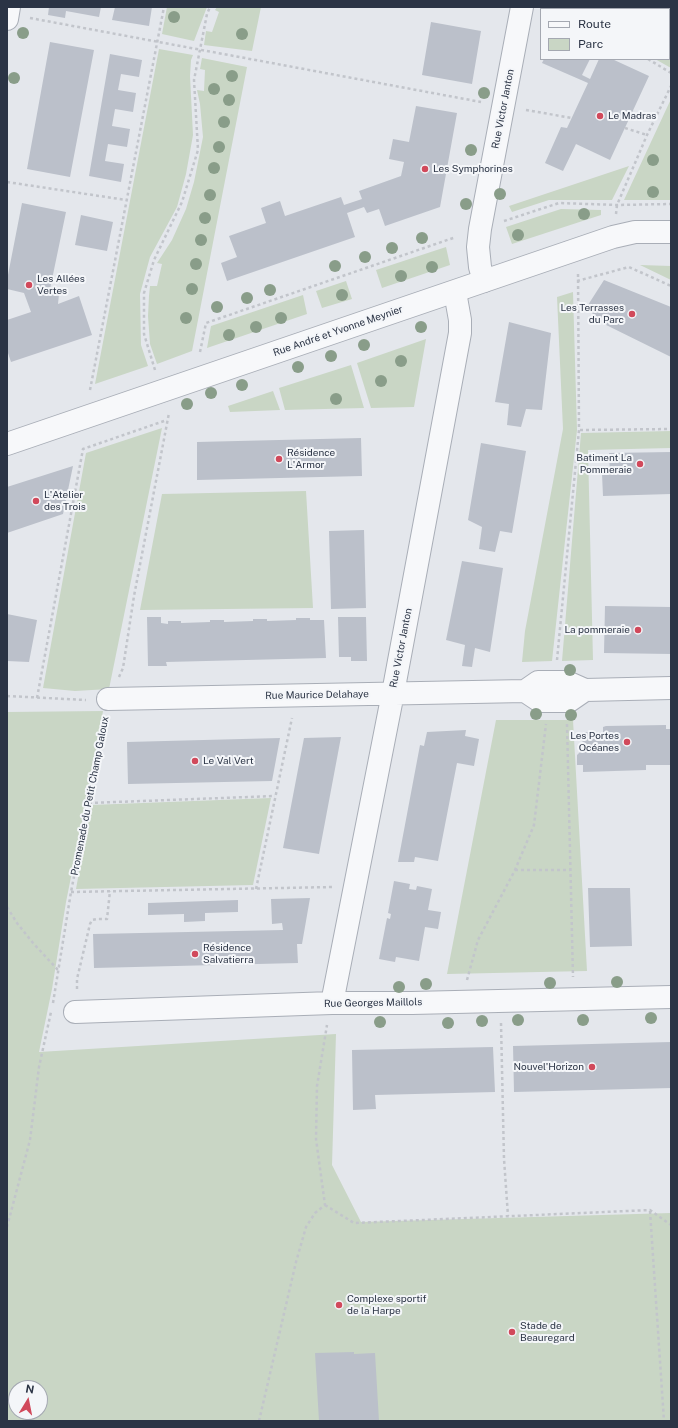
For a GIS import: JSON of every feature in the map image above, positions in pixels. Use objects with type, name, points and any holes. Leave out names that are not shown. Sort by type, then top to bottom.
[{"type":"street","name":"Rue Victor Janton","points":[[484,281],[480,267],[478,247],[480,229],[522,7]]},
{"type":"street","name":"Rue André et Yvonne Meynier","points":[[7,444],[613,237],[635,232],[671,232]]},
{"type":"street","name":"Rue Victor Janton","points":[[332,1004],[393,693],[460,333],[460,320],[454,292]]},
{"type":"street","name":"Rue Maurice Delahaye","points":[[108,699],[525,691],[538,682],[550,692],[567,682],[585,690],[671,688]]},
{"type":"street","name":"Rue Georges Maillols","points":[[75,1012],[332,1004],[671,997]]},
{"type":"path","points":[[97,388],[90,390],[164,7]]},
{"type":"path","name":"Promenade du Petit Champ Galoux","points":[[53,1004],[71,892],[108,699],[123,668],[134,596],[169,414],[144,334],[144,293],[154,260],[182,202],[198,150],[194,80],[206,14],[210,7]]},
{"type":"path","points":[[8,13],[572,118]]},
{"type":"path","points":[[650,60],[671,73]]},
{"type":"path","points":[[613,237],[617,205],[671,86]]},
{"type":"path","points":[[625,128],[648,135]]},
{"type":"path","points":[[7,182],[126,200]]},
{"type":"path","points":[[194,354],[201,352],[206,323],[559,203],[617,205],[671,204]]},
{"type":"path","points":[[462,1002],[478,940],[515,870],[534,825],[550,692],[557,660],[579,430],[578,250]]},
{"type":"path","points":[[578,281],[629,267],[671,286]]},
{"type":"path","points":[[154,368],[160,366]]},
{"type":"path","points":[[37,698],[83,449],[168,420]]},
{"type":"path","points":[[579,430],[671,429]]},
{"type":"path","points":[[256,889],[294,710],[294,695]]},
{"type":"path","points":[[7,696],[76,700],[108,699]]},
{"type":"path","points":[[567,722],[574,1000]]},
{"type":"path","points":[[89,803],[275,796]]},
{"type":"path","points":[[515,870],[570,870]]},
{"type":"path","points":[[71,892],[354,887]]},
{"type":"path","points":[[75,1012],[77,979],[90,924],[92,920],[108,919],[110,892]]},
{"type":"path","points":[[7,907],[33,944],[58,970]]},
{"type":"path","points":[[500,1001],[504,1159],[508,1216]]},
{"type":"path","points":[[325,1205],[316,1139],[317,1086],[332,1004]]},
{"type":"path","points":[[7,1227],[30,1140],[39,1067],[52,1011]]},
{"type":"path","points":[[325,1205],[354,1223],[650,1210],[671,1225]]},
{"type":"path","points":[[259,1421],[296,1262],[306,1227],[315,1213],[325,1205]]},
{"type":"path","points":[[650,1210],[664,1421]]},
{"type":"green space","points":[[167,7],[207,7],[194,41],[162,34]]},
{"type":"green space","points":[[217,7],[261,7],[252,51],[204,45],[206,31],[212,32],[219,12],[215,10]]},
{"type":"green space","points":[[567,7],[612,8],[569,8]]},
{"type":"green space","points":[[670,42],[671,43],[671,68],[657,60],[670,60]]},
{"type":"green space","points":[[159,49],[193,55],[191,60],[190,76],[193,135],[186,174],[177,207],[150,257],[140,294],[141,345],[148,366],[95,384]]},
{"type":"green space","points":[[202,58],[247,67],[192,351],[157,364],[150,344],[148,316],[150,286],[157,286],[162,264],[157,263],[172,240],[186,209],[194,182],[203,137],[200,104],[197,90],[204,91],[205,70],[200,69]]},
{"type":"green space","points":[[671,99],[671,200],[624,200]]},
{"type":"green space","points":[[629,166],[612,200],[549,200],[512,212],[509,206]]},
{"type":"green space","points":[[561,209],[601,210],[601,215],[512,244],[506,227]]},
{"type":"green space","points":[[446,247],[450,265],[382,288],[376,270]]},
{"type":"green space","points":[[640,265],[671,266],[671,280]]},
{"type":"green space","points":[[346,281],[352,299],[322,308],[316,291]]},
{"type":"green space","points":[[573,292],[577,430],[552,661],[522,662],[525,631],[563,429],[557,297]]},
{"type":"green space","points":[[303,295],[307,314],[207,348],[211,326]]},
{"type":"green space","points":[[426,339],[414,407],[371,408],[357,363]]},
{"type":"green space","points":[[351,365],[364,408],[285,410],[279,388]]},
{"type":"green space","points":[[273,391],[280,410],[230,412],[228,406]]},
{"type":"green space","points":[[162,428],[109,689],[75,691],[43,688],[86,453]]},
{"type":"green space","points":[[671,431],[671,448],[588,450],[593,660],[562,661],[581,433]]},
{"type":"green space","points":[[306,491],[313,608],[140,610],[162,494]]},
{"type":"green space","name":"Complexe sportif de la Harpe","points":[[103,711],[39,1052],[336,1034],[332,1165],[361,1222],[671,1213],[671,1421],[7,1421],[7,712]]},
{"type":"green space","points":[[496,720],[573,720],[587,971],[447,974]]},
{"type":"green space","points":[[271,798],[253,885],[76,889],[91,805]]},
{"type":"building","points":[[49,7],[101,7],[99,17],[66,11],[65,18],[48,15]]},
{"type":"building","points":[[115,7],[152,7],[149,26],[112,20]]},
{"type":"building","points":[[431,22],[481,31],[472,84],[422,75]]},
{"type":"building","points":[[50,42],[94,50],[70,177],[27,169]]},
{"type":"building","points":[[110,54],[142,60],[139,77],[121,74],[118,90],[136,93],[133,112],[115,109],[112,126],[130,129],[127,147],[108,144],[105,161],[124,164],[121,182],[89,176]]},
{"type":"building","name":"Le Madras","points":[[544,60],[590,60],[582,75],[590,79],[599,60],[614,60],[649,76],[610,160],[576,144],[563,171],[545,163],[561,127],[567,128],[588,83],[542,63]]},
{"type":"building","points":[[416,106],[457,113],[440,207],[385,226],[379,209],[367,213],[364,207],[347,213],[355,237],[227,281],[221,263],[237,257],[229,236],[266,223],[261,208],[280,201],[285,216],[341,197],[344,205],[362,199],[359,191],[401,176],[404,162],[389,159],[393,139],[409,142]]},
{"type":"building","name":"Les Allées Vertes","points":[[22,203],[66,212],[50,289],[59,294],[58,304],[79,296],[92,335],[11,362],[7,350],[7,320],[31,312],[24,293],[7,289],[7,280]]},
{"type":"building","points":[[81,215],[113,222],[107,251],[75,245]]},
{"type":"building","name":"Les Terrasses du Parc","points":[[604,280],[671,307],[671,357],[596,320],[588,305]]},
{"type":"building","points":[[509,322],[551,333],[542,410],[526,409],[521,427],[507,425],[509,404],[495,402]]},
{"type":"building","name":"Résidence L'Armor","points":[[361,438],[362,476],[197,480],[197,442]]},
{"type":"building","points":[[481,443],[526,451],[512,533],[500,531],[495,552],[479,549],[482,527],[468,520]]},
{"type":"building","name":"Batiment La Pommeraie","points":[[671,452],[671,494],[603,496],[602,474],[610,474],[609,453]]},
{"type":"building","name":"L'Atelier des Trois","points":[[73,466],[63,514],[7,533],[7,487]]},
{"type":"building","points":[[364,530],[366,608],[331,609],[329,531]]},
{"type":"building","points":[[462,561],[503,568],[490,652],[475,648],[472,667],[462,666],[465,645],[446,640]]},
{"type":"building","name":"La pommeraie","points":[[605,606],[671,607],[671,654],[604,653]]},
{"type":"building","points":[[7,614],[37,620],[29,662],[7,661]]},
{"type":"building","points":[[147,617],[161,617],[161,623],[168,624],[168,621],[181,621],[181,623],[210,622],[210,620],[224,620],[224,622],[267,619],[267,621],[296,620],[296,618],[324,620],[326,658],[166,662],[167,666],[148,666]]},
{"type":"building","points":[[338,617],[366,617],[367,661],[351,661],[351,657],[339,657]]},
{"type":"building","name":"Les Portes Océanes","points":[[666,725],[666,729],[671,729],[671,765],[646,765],[646,770],[583,772],[583,765],[577,765],[577,755],[580,752],[583,752],[582,732],[603,732],[603,727],[606,726]]},
{"type":"building","points":[[466,730],[465,736],[479,739],[474,766],[457,763],[438,861],[415,857],[414,862],[398,862],[420,745],[424,746],[427,732]]},
{"type":"building","points":[[341,737],[319,854],[283,848],[304,738]]},
{"type":"building","name":"Le Val Vert","points":[[280,738],[272,781],[128,784],[127,742]]},
{"type":"building","points":[[394,881],[410,884],[409,889],[416,890],[417,886],[432,889],[428,910],[441,912],[438,929],[425,927],[419,961],[396,957],[395,962],[379,959],[387,918],[390,919],[391,914],[388,913]]},
{"type":"building","points":[[588,888],[630,888],[632,946],[590,947]]},
{"type":"building","name":"Résidence Salvatierra","points":[[310,898],[302,944],[297,944],[298,963],[94,968],[93,934],[283,930],[282,923],[272,924],[271,899]]},
{"type":"building","points":[[238,900],[238,912],[205,913],[205,921],[184,922],[184,914],[148,915],[148,903]]},
{"type":"building","name":"Nouvel'Horizon","points":[[671,1042],[671,1088],[514,1092],[513,1046]]},
{"type":"building","points":[[493,1047],[495,1092],[375,1095],[376,1109],[353,1110],[352,1050]]},
{"type":"building","points":[[354,1352],[354,1354],[375,1353],[379,1421],[319,1421],[315,1353]]},
{"type":"place","name":"Le Madras","points":[[600,116]]},
{"type":"place","name":"Les Symphorines","points":[[425,169]]},
{"type":"place","name":"Les Allées Vertes","points":[[29,285]]},
{"type":"place","name":"Les Terrasses du Parc","points":[[632,314]]},
{"type":"place","name":"Résidence L'Armor","points":[[279,459]]},
{"type":"place","name":"Batiment La Pommeraie","points":[[640,464]]},
{"type":"place","name":"L'Atelier des Trois","points":[[36,501]]},
{"type":"place","name":"La pommeraie","points":[[638,630]]},
{"type":"place","name":"Les Portes Océanes","points":[[627,742]]},
{"type":"place","name":"Le Val Vert","points":[[195,761]]},
{"type":"place","name":"Résidence Salvatierra","points":[[195,954]]},
{"type":"place","name":"Nouvel'Horizon","points":[[592,1067]]},
{"type":"place","name":"Complexe sportif de la Harpe","points":[[339,1305]]},
{"type":"place","name":"Stade de Beauregard","points":[[512,1332]]}]
